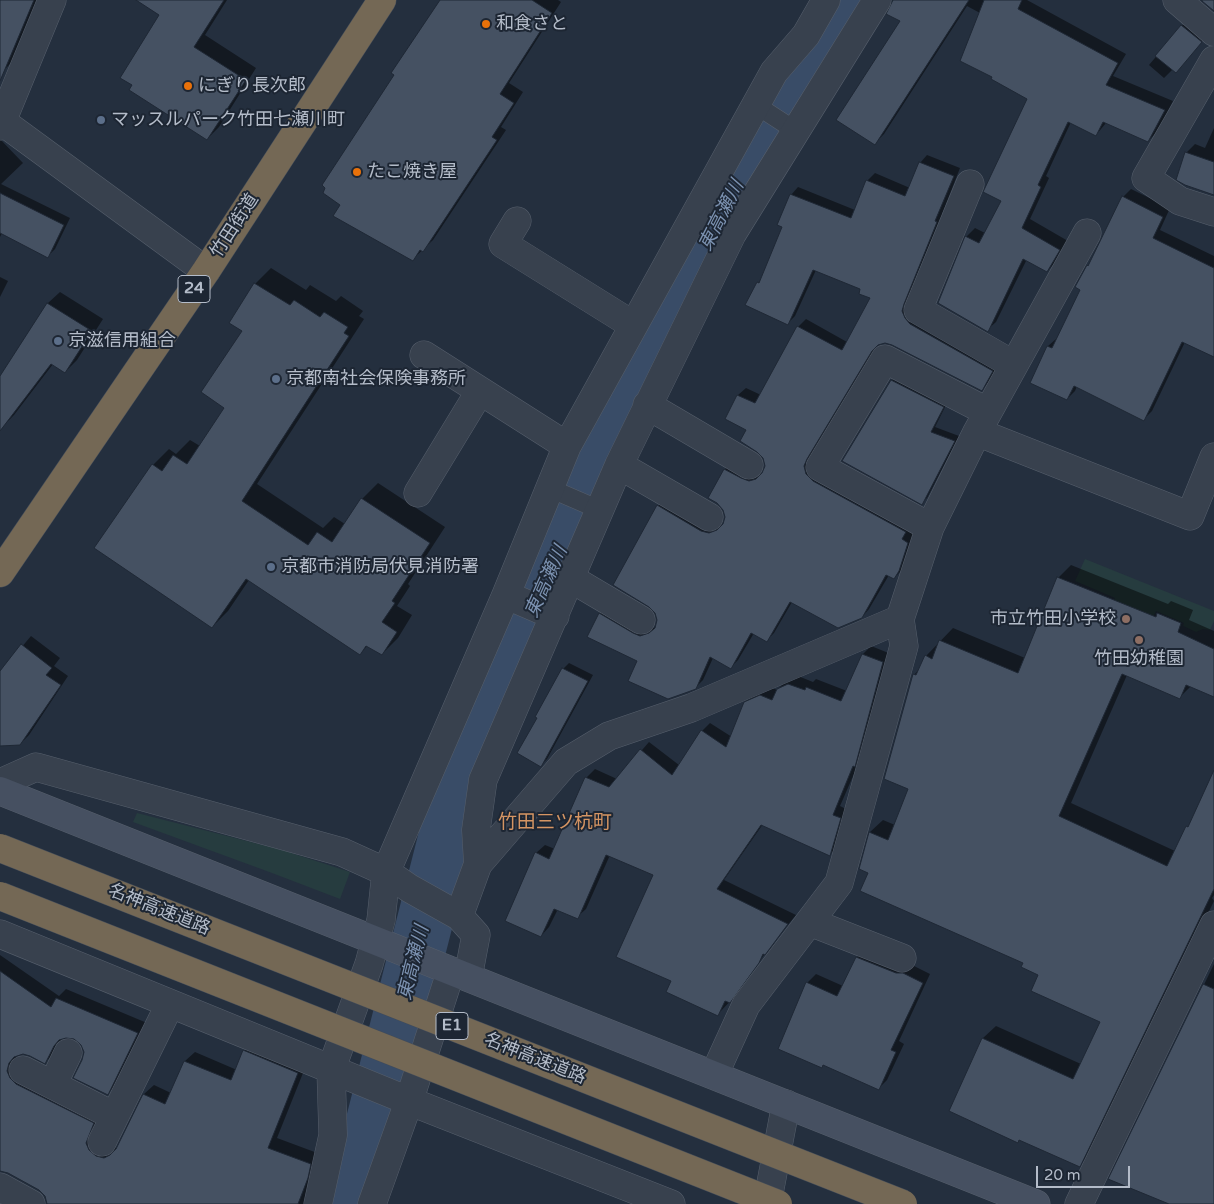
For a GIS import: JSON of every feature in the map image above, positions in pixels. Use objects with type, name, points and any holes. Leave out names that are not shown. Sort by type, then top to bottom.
[{"type":"highway","name":"竹田街道","points":[[0,573],[206,271],[382,0]]},
{"type":"highway","name":"名神高速道路","points":[[0,848],[903,1204]]},
{"type":"highway","points":[[0,896],[778,1204]]},
{"type":"street","points":[[52,0],[1,123],[206,271]]},
{"type":"street","points":[[318,1204],[333,1135],[343,1075],[381,920],[386,872],[506,595],[567,446],[774,72],[806,35],[826,0]]},
{"type":"street","points":[[478,864],[476,830],[483,780],[619,465],[732,234],[877,0]]},
{"type":"street","points":[[1177,0],[1214,32]]},
{"type":"street","points":[[1214,60],[1146,178],[1180,201],[1214,212]]},
{"type":"street","points":[[970,184],[918,310],[1014,365]]},
{"type":"street","points":[[517,221],[503,244],[633,325]]},
{"type":"street","points":[[714,1075],[746,1006],[839,883],[904,646],[900,619],[930,527],[983,422],[1087,233]]},
{"type":"street","points":[[424,355],[567,446]]},
{"type":"street","points":[[930,527],[820,466],[884,359],[983,422],[1190,516],[1214,457]]},
{"type":"street","points":[[418,493],[480,391]]},
{"type":"street","points":[[648,405],[749,465]]},
{"type":"street","points":[[619,465],[709,518]]},
{"type":"street","points":[[570,578],[642,620]]},
{"type":"street","points":[[506,595],[555,616]]},
{"type":"street","points":[[455,914],[478,864],[566,762],[609,736],[691,708],[900,619]]},
{"type":"street","points":[[0,783],[36,766],[342,852],[386,872],[409,888],[455,914],[476,935],[402,1099],[372,1204]]},
{"type":"street","points":[[0,791],[1036,1204]]},
{"type":"street","points":[[810,922],[902,958]]},
{"type":"street","points":[[1079,1204],[1214,925]]},
{"type":"street","points":[[0,934],[402,1099],[671,1204]]},
{"type":"street","points":[[102,1142],[170,1004]]},
{"type":"street","points":[[53,1084],[68,1053]]},
{"type":"street","points":[[24,1070],[114,1116]]},
{"type":"street","points":[[767,1204],[786,1104]]},
{"type":"street","points":[[0,1187],[31,1204]]},
{"type":"lane","points":[[756,106],[796,132]]},
{"type":"lane","points":[[550,488],[600,510]]},
{"type":"green space","points":[[1085,559],[1214,611],[1214,621],[1210,630],[1203,629],[1196,632],[1183,626],[1184,623],[1156,611],[1152,619],[1113,603],[1115,598],[1075,581]]},
{"type":"green space","points":[[137,813],[282,850],[350,872],[340,899],[133,822]]},
{"type":"building","points":[[0,0],[34,0],[0,81]]},
{"type":"building","points":[[136,0],[224,0],[194,47],[246,80],[207,140],[129,90],[132,85],[120,78],[159,15]]},
{"type":"building","points":[[440,0],[532,0],[552,13],[500,94],[514,103],[492,137],[497,140],[423,252],[420,250],[413,261],[333,216],[340,205],[323,193],[325,188],[322,185],[394,75],[391,73]]},
{"type":"building","points":[[893,0],[969,0],[875,145],[836,120],[900,21],[886,14]]},
{"type":"building","points":[[984,0],[1022,0],[1018,9],[1118,63],[1106,85],[1165,110],[1148,142],[1103,122],[1096,136],[1068,122],[1038,185],[1041,187],[1022,228],[1060,250],[1047,272],[1023,259],[988,332],[938,303],[965,236],[979,243],[1001,201],[983,192],[1027,99],[991,79],[992,77],[960,61]]},
{"type":"building","points":[[1214,0],[1214,11],[1202,1]]},
{"type":"building","points":[[1181,25],[1202,42],[1176,73],[1155,56]]},
{"type":"building","points":[[1185,152],[1214,162],[1214,195],[1176,180]]},
{"type":"building","points":[[919,162],[954,176],[935,221],[937,222],[902,311],[910,324],[993,371],[982,391],[892,345],[885,343],[878,345],[872,351],[804,466],[806,474],[813,481],[906,532],[902,539],[908,543],[899,571],[894,579],[886,575],[862,618],[838,628],[790,602],[767,642],[751,633],[731,669],[710,657],[696,689],[668,699],[628,681],[637,661],[587,637],[599,613],[640,636],[649,633],[655,628],[657,620],[655,613],[649,607],[613,585],[657,505],[701,531],[709,533],[717,530],[723,524],[725,517],[723,510],[717,503],[708,498],[724,469],[749,481],[756,479],[762,473],[765,466],[763,458],[757,452],[740,441],[746,430],[725,419],[737,395],[755,403],[797,326],[842,350],[870,298],[859,294],[860,289],[813,270],[788,325],[745,305],[757,282],[759,283],[782,227],[777,225],[790,194],[851,218],[866,180],[905,196]]},
{"type":"building","points":[[0,193],[64,225],[48,258],[0,233]]},
{"type":"building","points":[[1122,196],[1163,217],[1153,238],[1214,268],[1214,357],[1182,342],[1144,421],[1074,386],[1067,400],[1030,383],[1047,346],[1052,348],[1080,290],[1075,287],[1088,266]]},
{"type":"building","points":[[254,283],[290,305],[294,300],[320,317],[324,312],[348,327],[344,333],[349,336],[242,501],[308,545],[317,532],[332,542],[361,498],[430,543],[392,601],[395,603],[382,622],[397,632],[382,655],[366,646],[360,655],[246,579],[212,628],[94,548],[152,464],[162,471],[173,455],[187,464],[224,408],[201,392],[242,331],[229,323]]},
{"type":"building","points":[[47,303],[92,331],[65,373],[51,364],[0,431],[0,376]]},
{"type":"building","points":[[891,380],[944,407],[931,432],[955,441],[922,505],[842,461]]},
{"type":"building","points":[[1057,577],[1156,617],[1157,613],[1181,623],[1178,632],[1214,649],[1214,697],[1186,685],[1180,699],[1122,674],[1059,816],[1167,866],[1186,826],[1188,827],[1214,770],[1214,889],[1080,1167],[1019,1140],[1018,1143],[949,1111],[982,1038],[1073,1079],[1100,1022],[1031,991],[1038,975],[1021,967],[1023,963],[860,891],[868,873],[859,869],[869,832],[888,840],[908,789],[884,779],[913,674],[916,675],[925,655],[932,659],[939,640],[1018,673]]},
{"type":"building","points":[[21,644],[52,668],[46,675],[61,685],[20,745],[0,746],[0,671]]},
{"type":"building","points":[[862,654],[883,662],[855,767],[853,766],[833,815],[841,818],[830,856],[761,825],[717,889],[788,924],[765,955],[763,954],[759,963],[730,1003],[725,1001],[718,1016],[666,992],[671,981],[616,957],[653,875],[606,855],[578,919],[554,909],[541,937],[505,921],[535,852],[549,859],[585,777],[609,787],[640,749],[672,775],[701,730],[726,747],[744,702],[760,695],[772,700],[777,689],[788,684],[805,690],[806,687],[841,701]]},
{"type":"building","points":[[562,668],[588,681],[541,767],[517,753]]},
{"type":"building","points":[[856,957],[896,973],[903,973],[923,983],[891,1050],[896,1052],[879,1090],[823,1065],[822,1068],[778,1049],[806,982],[837,996]]},
{"type":"building","points":[[0,971],[51,1007],[56,998],[138,1033],[108,1095],[73,1078],[84,1052],[81,1045],[74,1039],[66,1038],[59,1040],[45,1064],[23,1054],[14,1057],[9,1063],[7,1071],[10,1078],[16,1084],[94,1123],[86,1143],[89,1150],[96,1156],[104,1158],[116,1149],[143,1094],[165,1104],[184,1061],[231,1080],[243,1050],[298,1073],[268,1148],[311,1164],[298,1204],[47,1204],[45,1196],[39,1190],[8,1173],[0,1171]]},
{"type":"building","points":[[1203,984],[1214,989],[1214,1204],[1169,1204],[1108,1179]]},
{"type":"waterway","name":"東高瀬川","points":[[348,1204],[372,1129],[462,776],[604,453],[764,133],[847,0]]},
{"type":"place","name":"和食さと","points":[[486,24]]},
{"type":"place","name":"にぎり長次郎","points":[[188,86]]},
{"type":"place","name":"マッスルパーク竹田七瀬川町","points":[[101,120]]},
{"type":"place","name":"たこ焼き屋","points":[[357,172]]},
{"type":"place","name":"京滋信用組合","points":[[58,341]]},
{"type":"place","name":"京都南社会保険事務所","points":[[276,379]]},
{"type":"place","name":"京都市消防局伏見消防署","points":[[271,567]]},
{"type":"place","name":"市立竹田小学校","points":[[1126,619]]},
{"type":"place","name":"竹田幼稚園","points":[[1139,640]]},
{"type":"district","name":"竹田三ツ杭町","points":[[555,823]]}]
